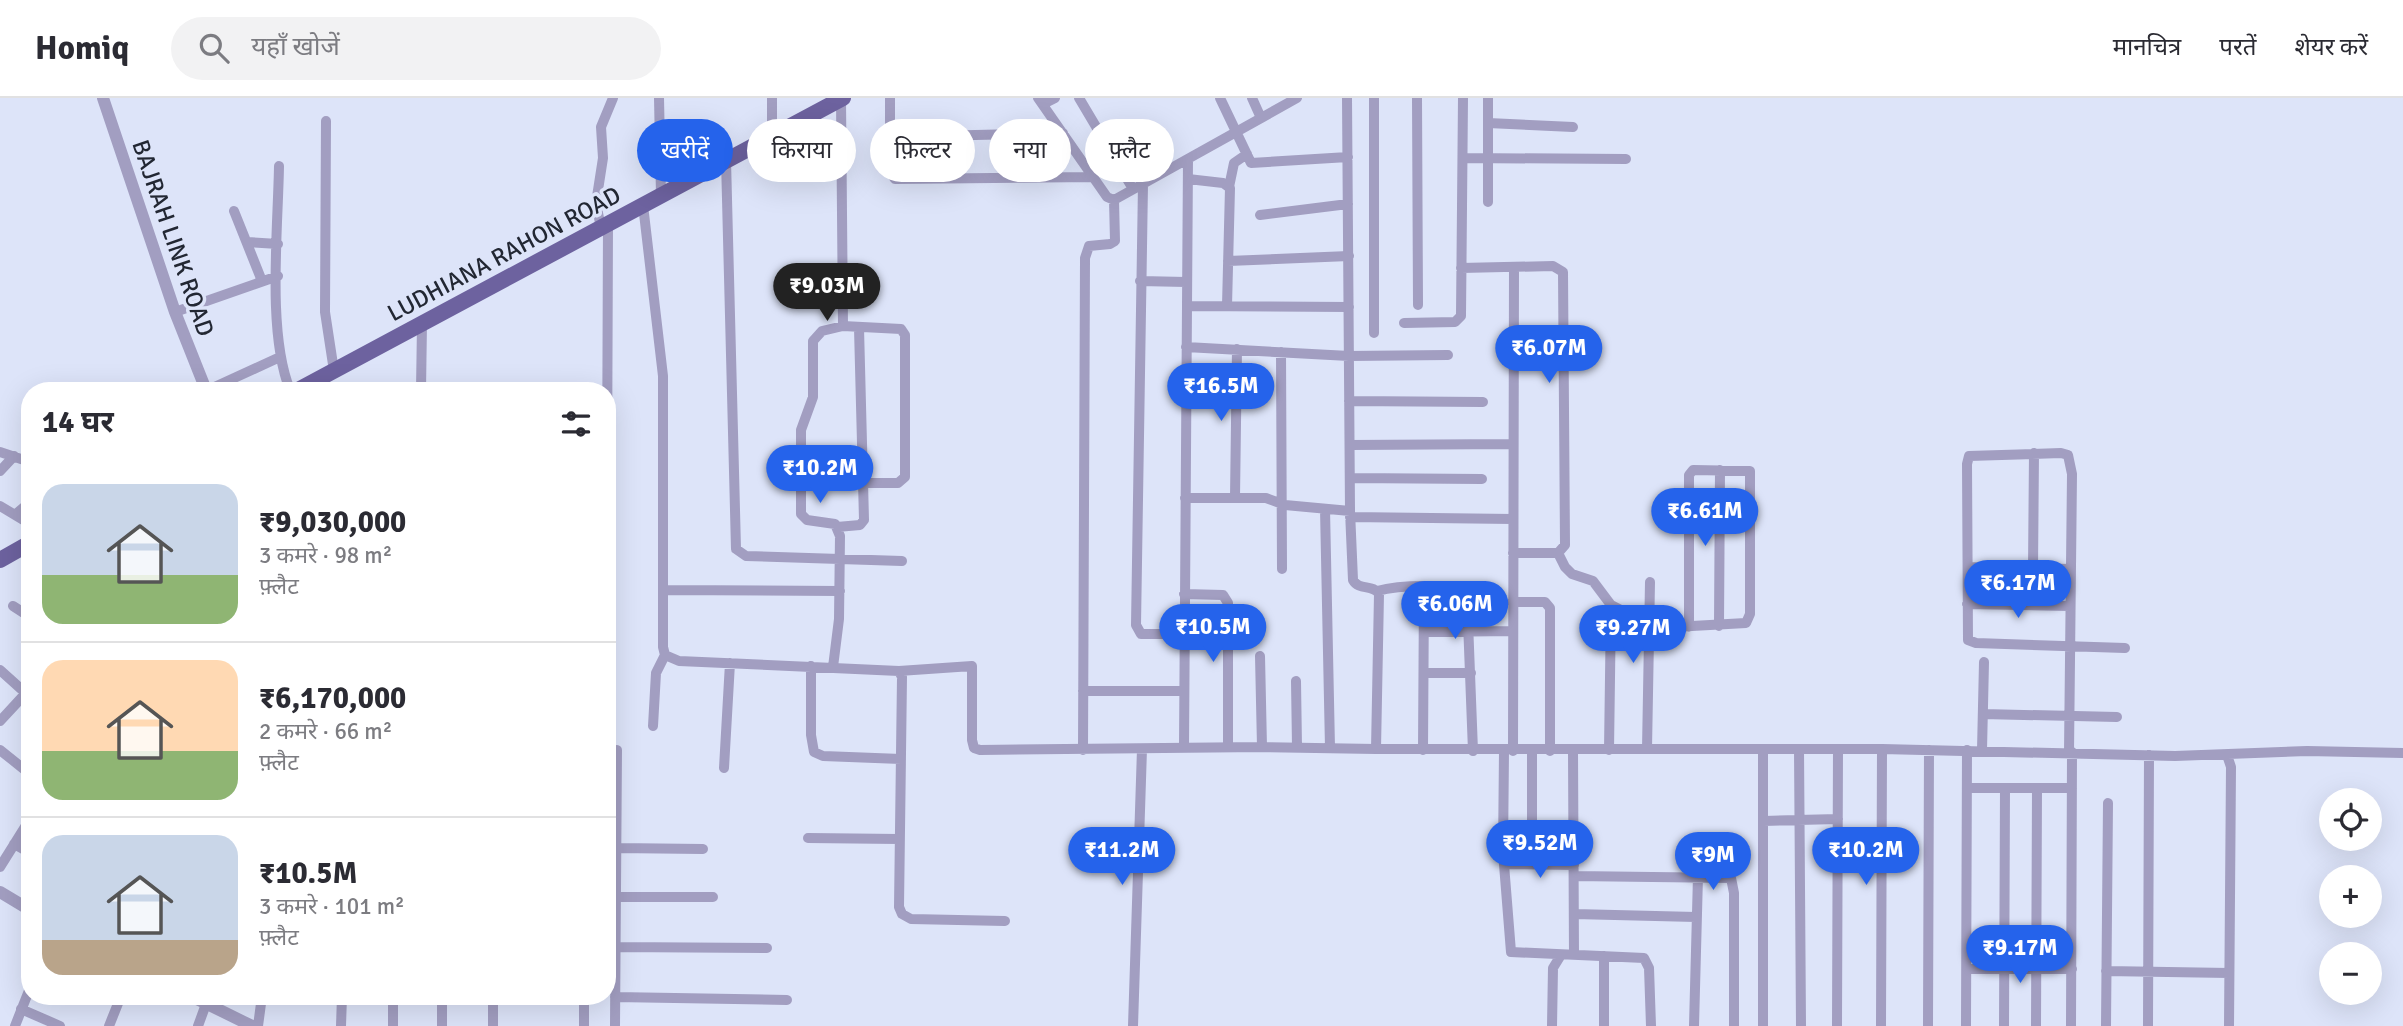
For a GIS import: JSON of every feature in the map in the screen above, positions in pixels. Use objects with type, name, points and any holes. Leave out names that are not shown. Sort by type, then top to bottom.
[{"type":"main road","name":"LUDHIANA RAHON ROAD","points":[[804,119],[842,99]]},
{"type":"main road","name":"LUDHIANA RAHON ROAD","points":[[313,382],[685,182]]},
{"type":"main road","points":[[0,560],[21,548]]},
{"type":"street","name":"BAJRAH LINK ROAD","points":[[103,98],[175,313],[204,382]]},
{"type":"street","points":[[606,382],[604,226],[596,203],[603,158],[601,127],[613,98]]},
{"type":"street","points":[[659,98],[661,195]]},
{"type":"street","points":[[772,98],[772,119]]},
{"type":"street","points":[[890,98],[890,119]]},
{"type":"street","points":[[1053,119],[1040,101],[1055,98]]},
{"type":"street","points":[[1079,98],[1133,189]]},
{"type":"street","points":[[1220,98],[1247,154],[1255,164],[1348,157]]},
{"type":"street","points":[[1252,98],[1261,118]]},
{"type":"street","points":[[1114,201],[1297,98]]},
{"type":"street","points":[[1348,98],[1350,514],[1353,580],[1359,586],[1377,591],[1404,586],[1424,587],[1463,591],[1467,596],[1471,631],[1473,751]]},
{"type":"street","points":[[1374,98],[1374,333]]},
{"type":"street","points":[[1417,98],[1418,305]]},
{"type":"street","points":[[1404,323],[1459,321],[1463,98]]},
{"type":"street","points":[[1488,98],[1488,202]]},
{"type":"street","points":[[842,99],[843,326]]},
{"type":"street","points":[[326,121],[325,313],[334,371]]},
{"type":"street","points":[[1488,123],[1573,127]]},
{"type":"street","points":[[1071,144],[1085,164]]},
{"type":"street","points":[[1227,306],[1229,187],[1234,163],[1247,154]]},
{"type":"street","points":[[1463,158],[1626,159]]},
{"type":"street","points":[[1184,748],[1188,159]]},
{"type":"street","points":[[279,166],[280,357],[288,382]]},
{"type":"street","points":[[975,178],[1085,177]]},
{"type":"street","points":[[1188,179],[1223,183],[1229,187]]},
{"type":"street","points":[[726,182],[734,544],[740,553],[746,555],[902,561]]},
{"type":"street","points":[[1097,182],[1107,197],[1114,201]]},
{"type":"street","points":[[1143,184],[1136,625],[1142,634],[1184,634]]},
{"type":"street","points":[[1083,750],[1085,258],[1088,246],[1115,241],[1114,201]]},
{"type":"street","points":[[1260,215],[1348,204]]},
{"type":"street","points":[[643,205],[663,376],[665,655],[656,673],[653,726]]},
{"type":"street","points":[[234,211],[262,281]]},
{"type":"street","points":[[247,242],[278,244]]},
{"type":"street","points":[[1228,261],[1349,256]]},
{"type":"street","points":[[1461,268],[1553,265],[1563,272],[1565,545],[1558,553],[1513,553]]},
{"type":"street","points":[[1514,267],[1513,631],[1503,852],[1511,952],[1636,957],[1648,962],[1651,1026]]},
{"type":"street","points":[[175,313],[278,276]]},
{"type":"street","points":[[1140,281],[1186,282]]},
{"type":"street","points":[[1186,306],[1349,307]]},
{"type":"street","points":[[421,382],[422,324]]},
{"type":"street","points":[[859,328],[863,523],[837,527],[827,522],[807,520],[801,514],[801,430],[813,397],[813,341],[822,331],[843,326],[901,329],[905,335],[905,477],[898,483],[864,483]]},
{"type":"street","points":[[1186,347],[1349,356],[1448,355]]},
{"type":"street","points":[[1235,497],[1237,349]]},
{"type":"street","points":[[1281,352],[1282,569]]},
{"type":"street","points":[[225,382],[280,357]]},
{"type":"street","points":[[1349,401],[1483,402]]},
{"type":"street","points":[[1350,445],[1513,444]]},
{"type":"street","points":[[0,452],[21,459]]},
{"type":"street","points":[[2033,569],[2034,453]]},
{"type":"street","points":[[2071,1026],[2072,788],[2069,716],[2070,646],[2070,606],[2071,569],[2071,461],[2064,453],[1969,456],[1967,637],[1971,642],[2070,646],[2125,649]]},
{"type":"street","points":[[0,471],[14,456]]},
{"type":"street","points":[[1558,553],[1572,574],[1593,580],[1611,605],[1649,627],[1689,627],[1720,626],[1746,623],[1750,614],[1751,474],[1748,470],[1693,470],[1689,475],[1689,627]]},
{"type":"street","points":[[1720,470],[1720,626]]},
{"type":"street","points":[[1350,478],[1482,479]]},
{"type":"street","points":[[1185,498],[1266,498],[1281,504],[1350,514],[1513,519]]},
{"type":"street","points":[[0,506],[21,518]]},
{"type":"street","points":[[1325,509],[1330,748]]},
{"type":"street","points":[[16,514],[21,510]]},
{"type":"street","points":[[833,667],[841,558],[837,527]]},
{"type":"street","points":[[1968,568],[2071,569]]},
{"type":"street","points":[[1647,749],[1650,582]]},
{"type":"street","points":[[1423,750],[1424,587]]},
{"type":"street","points":[[663,590],[840,591]]},
{"type":"street","points":[[1376,749],[1377,591]]},
{"type":"street","points":[[1184,594],[1223,595],[1228,603],[1228,747]]},
{"type":"street","points":[[1512,601],[1545,602],[1550,608],[1550,751]]},
{"type":"street","points":[[1967,604],[2070,606]]},
{"type":"street","points":[[1609,750],[1611,605]]},
{"type":"street","points":[[13,606],[21,611]]},
{"type":"street","points":[[1424,632],[1513,631]]},
{"type":"street","points":[[665,655],[679,661],[899,671],[972,666],[974,748],[1083,750],[1297,747],[1473,751],[1882,749],[2149,755],[2307,751],[2403,753]]},
{"type":"street","points":[[1260,656],[1262,747]]},
{"type":"street","points":[[1982,750],[1984,662]]},
{"type":"street","points":[[724,768],[730,663]]},
{"type":"street","points":[[811,666],[811,736],[814,752],[823,756],[901,759]]},
{"type":"street","points":[[0,670],[21,689]]},
{"type":"street","points":[[899,671],[902,677],[898,907],[902,914],[911,919],[1005,921]]},
{"type":"street","points":[[1424,673],[1471,673]]},
{"type":"street","points":[[1296,681],[1297,747]]},
{"type":"street","points":[[1083,691],[1183,691]]},
{"type":"street","points":[[0,721],[21,702]]},
{"type":"street","points":[[1983,715],[2118,717]]},
{"type":"street","points":[[1133,1026],[1142,749]]},
{"type":"street","points":[[1763,749],[1763,1026]]},
{"type":"street","points":[[1799,749],[1801,1026]]},
{"type":"street","points":[[1837,1026],[1838,749]]},
{"type":"street","points":[[1881,1026],[1882,749]]},
{"type":"street","points":[[0,750],[21,767]]},
{"type":"street","points":[[617,750],[616,947],[767,948]]},
{"type":"street","points":[[1928,1026],[1929,750]]},
{"type":"street","points":[[1966,1026],[1967,750]]},
{"type":"street","points":[[1532,751],[1532,864]]},
{"type":"street","points":[[1573,751],[1574,955]]},
{"type":"street","points":[[2148,1026],[2149,755]]},
{"type":"street","points":[[2227,755],[2231,767],[2229,1026]]},
{"type":"street","points":[[1968,788],[2072,788]]},
{"type":"street","points":[[2004,1026],[2005,788]]},
{"type":"street","points":[[2036,1026],[2037,788]]},
{"type":"street","points":[[2106,1026],[2108,803]]},
{"type":"street","points":[[1764,821],[1838,819]]},
{"type":"street","points":[[0,867],[21,833]]},
{"type":"street","points":[[807,838],[899,839]]},
{"type":"street","points":[[14,844],[21,848]]},
{"type":"street","points":[[616,848],[703,849]]},
{"type":"street","points":[[1506,864],[1532,864],[1574,870],[1725,876],[1733,883],[1734,1026]]},
{"type":"street","points":[[1693,1026],[1698,876]]},
{"type":"street","points":[[0,892],[21,905]]},
{"type":"street","points":[[616,897],[713,897]]},
{"type":"street","points":[[1574,914],[1696,917]]},
{"type":"street","points":[[1552,1026],[1553,968],[1561,955]]},
{"type":"street","points":[[1604,956],[1604,1026]]},
{"type":"street","points":[[1967,969],[2072,969]]},
{"type":"street","points":[[2106,971],[2230,972]]},
{"type":"street","points":[[616,997],[788,1000]]},
{"type":"street","points":[[15,1026],[23,1005]]},
{"type":"street","points":[[109,1026],[117,1005]]},
{"type":"street","points":[[198,1026],[206,1005]]},
{"type":"street","points":[[208,1005],[252,1026]]},
{"type":"street","points":[[258,1026],[261,1005]]},
{"type":"street","points":[[341,1026],[342,1005]]},
{"type":"street","points":[[393,1005],[393,1026]]},
{"type":"street","points":[[442,1005],[442,1026]]},
{"type":"street","points":[[493,1005],[493,1026]]},
{"type":"street","points":[[584,1005],[584,1026]]},
{"type":"street","points":[[615,1005],[615,1026]]},
{"type":"street","points":[[21,1009],[60,1026]]}]
